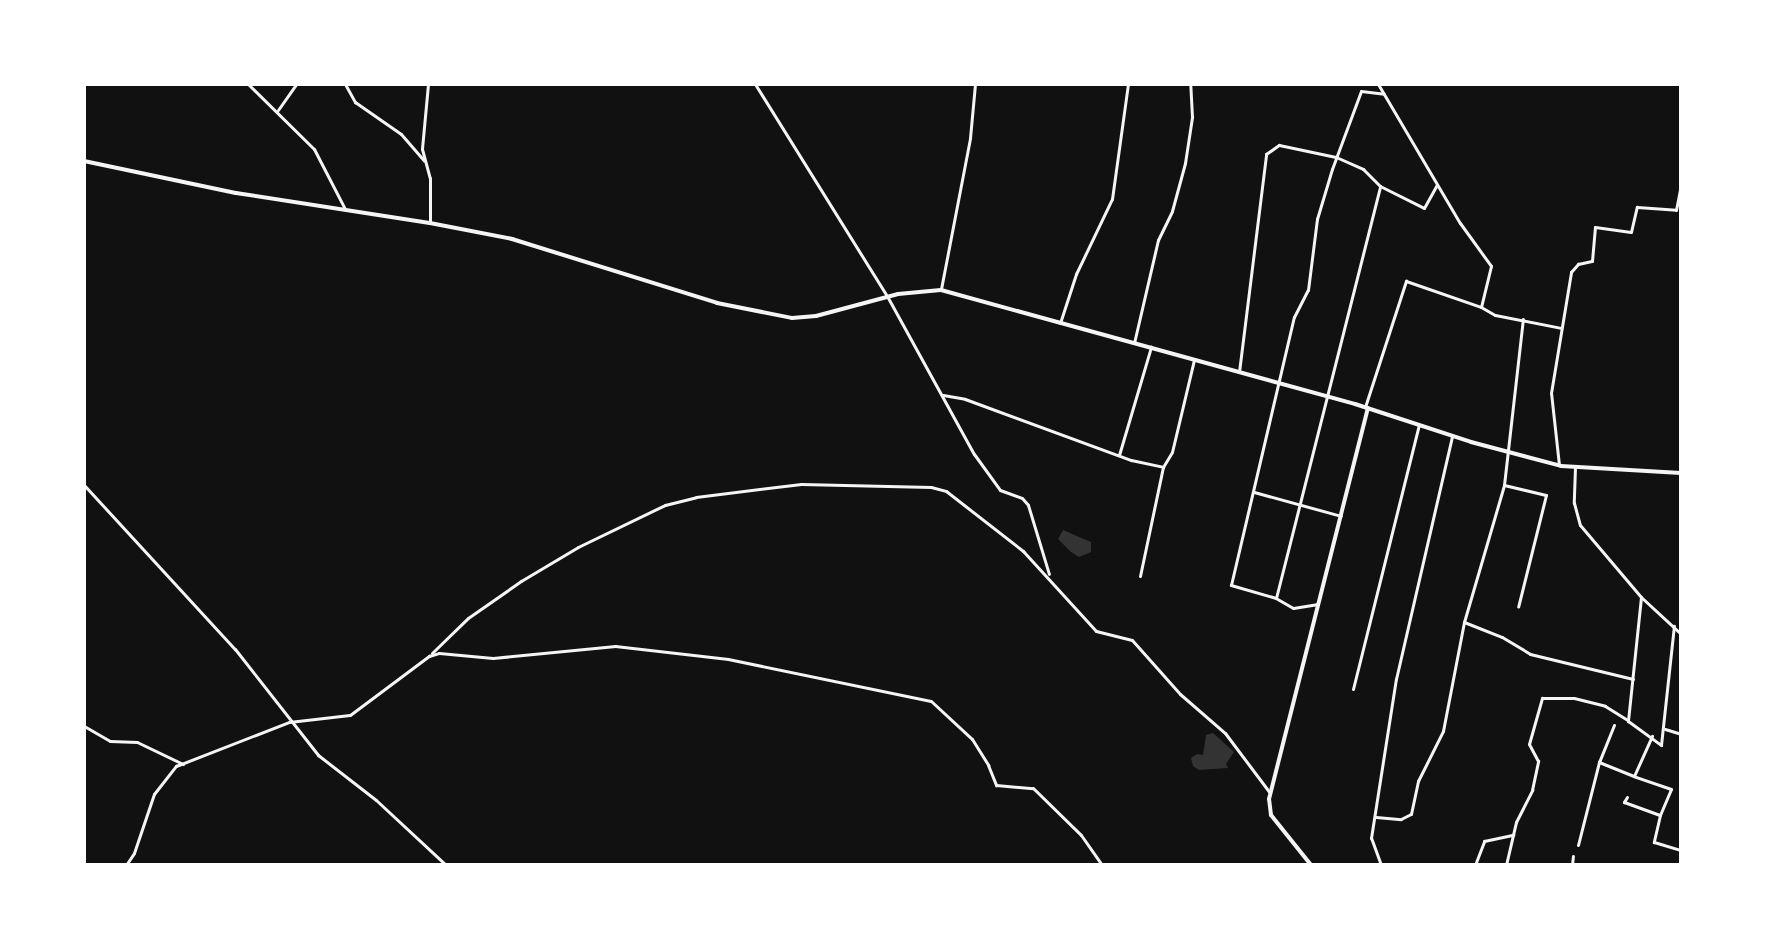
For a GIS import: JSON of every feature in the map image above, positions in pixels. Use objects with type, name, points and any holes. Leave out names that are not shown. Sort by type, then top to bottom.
[{"type":"street","points":[[248,84],[325,164],[345,211]]},
{"type":"street","points":[[277,112],[296,84]]},
{"type":"street","points":[[428,84],[422,141],[430,178],[430,223]]},
{"type":"street","points":[[755,84],[887,296],[940,395],[992,482],[1028,505],[1050,577]]},
{"type":"street","points":[[941,290],[970,138],[975,84]]},
{"type":"street","points":[[1060,323],[1076,274],[1112,199],[1128,84]]},
{"type":"street","points":[[1134,343],[1158,240],[1172,211],[1185,163],[1192,117],[1190,84]]},
{"type":"street","points":[[1378,84],[1437,185],[1491,266],[1481,307]]},
{"type":"street","points":[[343,85],[355,102],[401,134],[426,161]]},
{"type":"street","points":[[1318,604],[1293,608],[1276,598],[1231,585],[1294,317],[1308,290],[1317,219],[1336,157],[1361,91],[1384,94]]},
{"type":"street","points":[[1238,373],[1266,154],[1279,145],[1336,157],[1363,169],[1380,186],[1424,208],[1437,185]]},
{"type":"street","points":[[84,161],[236,193],[430,223],[547,248],[717,303],[792,318],[816,316],[887,296],[941,290],[1327,396],[1452,436],[1559,465],[1681,473]]},
{"type":"street","points":[[1559,465],[1551,393],[1571,272],[1578,264],[1592,261],[1595,227],[1631,232],[1637,207],[1676,210],[1681,184]]},
{"type":"street","points":[[1276,598],[1380,186]]},
{"type":"street","points":[[1311,865],[1271,815],[1270,793],[1367,408],[1406,281],[1481,307],[1495,315],[1561,328]]},
{"type":"street","points":[[1376,817],[1401,819],[1411,814],[1418,781],[1443,731],[1464,622],[1504,485],[1523,319]]},
{"type":"street","points":[[1119,456],[1151,347]]},
{"type":"street","points":[[1140,576],[1163,467],[1172,452],[1194,360]]},
{"type":"street","points":[[940,395],[965,399],[1119,456],[1163,467]]},
{"type":"street","points":[[1353,689],[1419,425]]},
{"type":"street","points":[[1381,865],[1372,847],[1398,669],[1452,436]]},
{"type":"street","points":[[1575,467],[1574,503],[1580,525],[1641,597],[1681,634]]},
{"type":"street","points":[[126,865],[134,853],[154,794],[176,766],[289,722],[350,715],[429,656],[468,618],[578,547],[665,505],[757,488],[844,484],[946,491],[1023,551],[1050,577],[1096,631],[1132,640],[1180,694],[1225,733],[1270,793]]},
{"type":"street","points":[[84,485],[235,649],[289,722],[335,770],[376,800],[446,865]]},
{"type":"street","points":[[1504,485],[1546,495],[1518,607]]},
{"type":"street","points":[[1254,492],[1341,516]]},
{"type":"street","points":[[1628,721],[1641,597]]},
{"type":"street","points":[[1464,622],[1502,637],[1530,654],[1634,679]]},
{"type":"street","points":[[1506,865],[1513,835],[1532,790],[1538,761],[1529,744],[1542,698],[1574,698],[1605,706],[1663,744],[1674,626]]},
{"type":"street","points":[[429,656],[447,653],[493,658],[632,647],[728,659],[931,701],[972,739],[996,785],[1033,788],[1081,835],[1102,865]]},
{"type":"street","points":[[1578,845],[1599,762],[1614,725]]},
{"type":"street","points":[[84,726],[110,741],[137,742],[183,764]]},
{"type":"street","points":[[1665,729],[1681,734]]},
{"type":"street","points":[[1634,776],[1652,736]]},
{"type":"street","points":[[1599,762],[1671,789],[1660,815],[1654,842],[1681,850]]},
{"type":"street","points":[[1627,797],[1624,802],[1660,815]]},
{"type":"street","points":[[1475,865],[1484,841],[1513,835]]},
{"type":"street","points":[[1572,865],[1573,856]]},
{"type":"shaded area","points":[[1063,530],[1091,542],[1091,552],[1079,557],[1071,552],[1058,539]]},
{"type":"shaded area","points":[[1213,733],[1234,752],[1226,764],[1228,768],[1199,770],[1193,766],[1191,758],[1197,754],[1203,755],[1206,735]]}]
